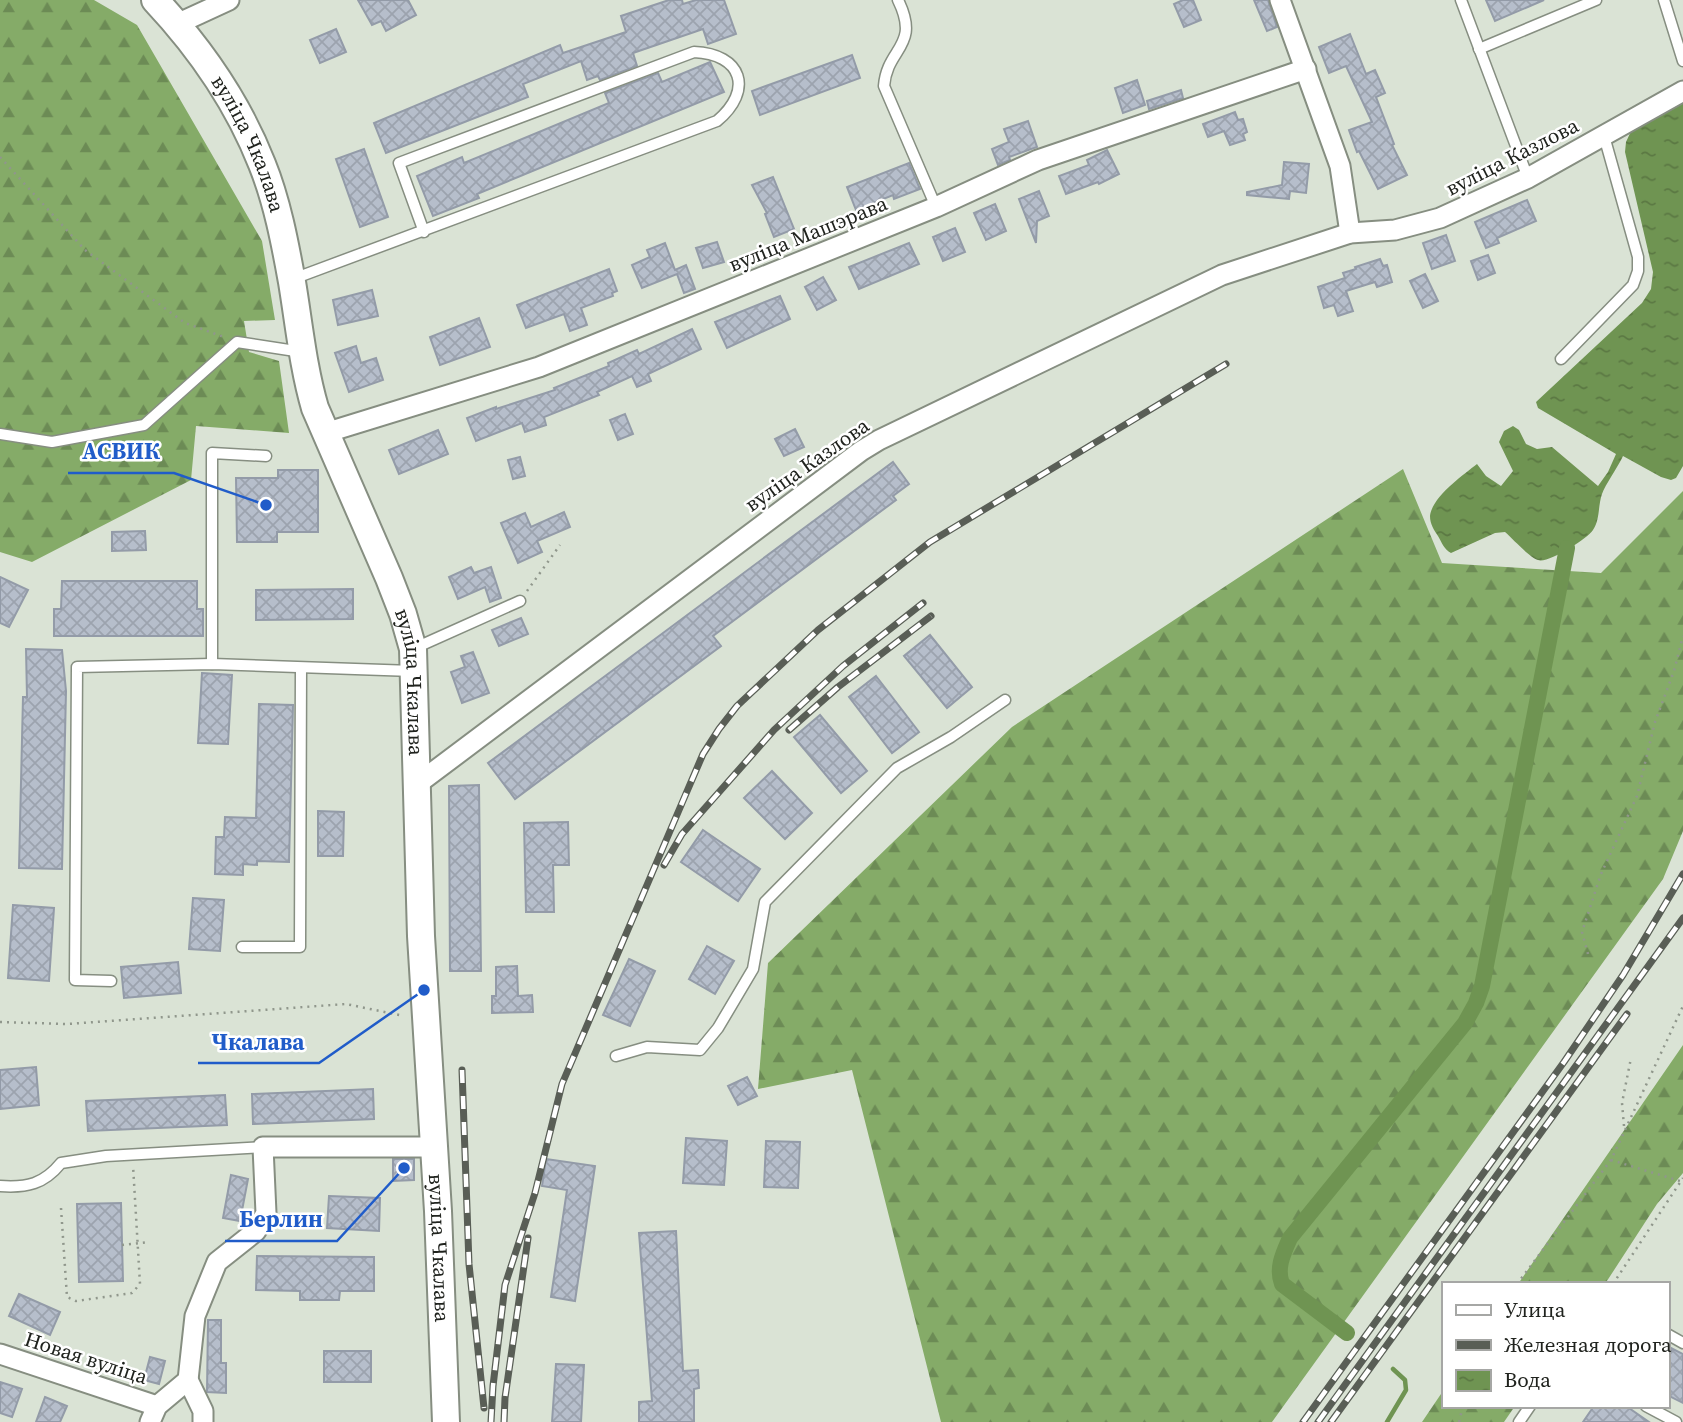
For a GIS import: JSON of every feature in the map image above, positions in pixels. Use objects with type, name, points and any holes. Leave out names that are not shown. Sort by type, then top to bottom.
[{"type":"street","name":"вуліца Чкалава","points":[[155,0],[215,74],[262,163],[291,280],[307,381],[324,433],[406,622],[413,660],[426,1020],[435,1147],[446,1422]]},
{"type":"street","points":[[177,24],[229,0]]},
{"type":"street","points":[[1280,0],[1340,166],[1350,233]]},
{"type":"street","name":"вуліца Машэрава","points":[[324,433],[538,367],[936,207],[1038,160],[1306,69]]},
{"type":"street","name":"вуліца Казлова","points":[[416,785],[861,451],[1198,285],[1350,233],[1395,230],[1430,221],[1528,178],[1683,91]]},
{"type":"street","points":[[203,1422],[203,1411],[188,1380],[195,1317],[217,1262],[256,1231],[266,1213],[263,1147],[435,1147]]},
{"type":"street","name":"Новая вуліца","points":[[0,1353],[154,1414]]},
{"type":"street","points":[[154,1414],[188,1380]]},
{"type":"lane","points":[[898,0],[906,17],[906,33],[885,75],[884,86],[936,207]]},
{"type":"lane","points":[[1461,0],[1528,178]]},
{"type":"lane","points":[[1479,49],[1596,0]]},
{"type":"lane","points":[[1664,0],[1683,61]]},
{"type":"lane","points":[[291,280],[424,232],[718,121],[731,110],[739,91],[736,72],[726,60],[712,53],[694,52],[399,163],[424,232]]},
{"type":"lane","points":[[1561,359],[1633,285],[1638,271],[1638,257],[1604,136]]},
{"type":"lane","points":[[0,434],[52,442],[144,425],[237,342],[302,352]]},
{"type":"lane","points":[[212,664],[212,453],[266,456]]},
{"type":"lane","points":[[111,981],[75,980],[77,667],[212,664],[301,668],[413,660],[520,601]]},
{"type":"lane","points":[[242,947],[300,947],[301,668]]},
{"type":"lane","points":[[616,1056],[647,1047],[700,1050],[718,1028],[753,969],[765,902],[897,768],[951,737],[1005,701]]},
{"type":"lane","points":[[0,1186],[22,1188],[36,1184],[52,1174],[61,1163],[132,1154],[263,1147]]},
{"type":"lane","points":[[1650,1408],[1676,1422]]},
{"type":"path","points":[[0,158],[85,250],[185,323],[237,342]]},
{"type":"path","points":[[520,601],[560,545]]},
{"type":"path","points":[[1588,954],[1582,932],[1601,874],[1637,796],[1655,722],[1674,671],[1683,636]]},
{"type":"path","points":[[0,1022],[67,1024],[346,1004],[426,1020]]},
{"type":"path","points":[[1519,1282],[1611,1160],[1683,1006]]},
{"type":"path","points":[[1625,1130],[1622,1103],[1631,1058]]},
{"type":"path","points":[[61,1208],[67,1297],[76,1301],[132,1293],[140,1284],[132,1154]]},
{"type":"path","points":[[1611,1160],[1681,1179],[1613,1282]]},
{"type":"path","points":[[122,1245],[149,1242]]},
{"type":"green space","points":[[0,0],[94,0],[137,25],[262,241],[275,320],[244,321],[249,352],[279,361],[289,433],[196,426],[191,480],[32,562],[0,552]]},
{"type":"green space","points":[[1403,469],[1442,563],[1601,573],[1683,491],[1683,831],[1663,879],[1272,1422],[941,1422],[852,1070],[758,1089],[768,963],[1012,727]]},
{"type":"green space","points":[[1683,1045],[1683,1173],[1657,1204],[1606,1282],[1519,1282]]},
{"type":"green space","points":[[1442,1392],[1442,1408],[1514,1408],[1504,1422],[1422,1422]]},
{"type":"water","points":[[1683,102],[1683,466],[1676,478],[1671,480],[1623,456],[1602,494],[1593,530],[1576,545],[1550,558],[1534,558],[1505,532],[1495,533],[1451,553],[1443,546],[1432,527],[1432,509],[1449,487],[1477,464],[1486,476],[1501,486],[1513,471],[1499,442],[1504,431],[1513,426],[1519,430],[1526,444],[1537,449],[1552,447],[1598,486],[1608,472],[1616,454],[1538,408],[1536,402],[1642,303],[1651,289],[1653,272],[1625,152],[1626,142],[1632,129]]},
{"type":"building","points":[[358,0],[408,0],[416,15],[386,31],[381,21],[372,25]]},
{"type":"building","points":[[669,0],[682,0],[683,4],[696,0],[724,0],[736,34],[708,44],[703,29],[633,53],[637,66],[600,80],[598,76],[587,80],[581,61],[523,84],[528,97],[386,153],[374,123],[560,45],[563,53],[626,32],[621,16]]},
{"type":"building","points":[[1193,0],[1201,20],[1184,27],[1174,4]]},
{"type":"building","points":[[1254,0],[1268,0],[1277,27],[1267,31]]},
{"type":"building","points":[[1486,0],[1544,0],[1495,21]]},
{"type":"building","points":[[336,29],[346,52],[320,63],[310,40]]},
{"type":"building","points":[[1350,34],[1366,74],[1375,70],[1385,93],[1376,97],[1394,144],[1392,145],[1407,175],[1378,189],[1359,151],[1357,152],[1349,130],[1372,122],[1346,66],[1329,73],[1319,47]]},
{"type":"building","points":[[852,55],[860,78],[760,115],[752,91]]},
{"type":"building","points":[[710,62],[724,92],[477,194],[479,198],[433,216],[417,176],[462,157],[464,163],[609,103],[605,93],[658,73],[662,82]]},
{"type":"building","points":[[1137,80],[1145,105],[1123,113],[1115,88]]},
{"type":"building","points":[[1181,90],[1183,98],[1149,109],[1147,101]]},
{"type":"building","points":[[1235,112],[1238,120],[1243,119],[1247,132],[1243,134],[1245,140],[1230,145],[1224,131],[1208,137],[1203,124]]},
{"type":"building","points":[[1028,121],[1037,147],[1009,157],[1010,160],[998,165],[992,149],[1009,142],[1004,129]]},
{"type":"building","points":[[364,149],[388,217],[360,227],[336,159]]},
{"type":"building","points":[[1107,150],[1119,174],[1099,184],[1098,182],[1066,194],[1059,176],[1089,165],[1087,160]]},
{"type":"building","points":[[1284,162],[1309,164],[1306,193],[1290,191],[1289,199],[1247,195],[1247,192],[1282,185]]},
{"type":"building","points":[[909,163],[920,189],[894,199],[893,195],[856,210],[847,187]]},
{"type":"building","points":[[773,177],[794,229],[774,237],[765,214],[767,213],[752,185]]},
{"type":"building","points":[[1039,191],[1049,216],[1037,221],[1036,243],[1019,199]]},
{"type":"building","points":[[1527,200],[1536,221],[1497,238],[1499,243],[1486,248],[1475,222]]},
{"type":"building","points":[[995,204],[1006,231],[986,240],[974,213]]},
{"type":"building","points":[[955,228],[965,252],[943,261],[933,237]]},
{"type":"building","points":[[1446,235],[1455,261],[1432,269],[1423,243]]},
{"type":"building","points":[[717,242],[724,262],[703,268],[696,248]]},
{"type":"building","points":[[665,243],[675,270],[686,265],[695,289],[684,293],[677,274],[642,288],[632,265],[650,257],[647,250]]},
{"type":"building","points":[[909,243],[919,264],[859,289],[849,267]]},
{"type":"building","points":[[1488,255],[1495,273],[1478,280],[1471,261]]},
{"type":"building","points":[[1380,259],[1383,266],[1387,265],[1392,282],[1377,287],[1375,282],[1346,291],[1353,311],[1338,316],[1334,305],[1324,308],[1318,287],[1345,278],[1343,273],[1356,269],[1355,267]]},
{"type":"building","points":[[609,269],[617,291],[612,293],[613,296],[581,308],[587,325],[570,331],[564,314],[526,328],[517,305]]},
{"type":"building","points":[[1425,274],[1438,301],[1423,308],[1410,281]]},
{"type":"building","points":[[823,277],[836,300],[817,310],[805,287]]},
{"type":"building","points":[[372,290],[378,316],[338,325],[333,300]]},
{"type":"building","points":[[780,296],[790,319],[727,348],[715,322]]},
{"type":"building","points":[[479,318],[490,347],[440,365],[430,337]]},
{"type":"building","points":[[692,329],[701,349],[648,374],[651,381],[637,387],[632,376],[597,392],[599,395],[544,417],[546,425],[525,432],[522,423],[476,441],[467,418],[555,390],[554,388],[609,366],[608,363],[637,350],[639,354]]},
{"type":"building","points":[[356,346],[361,363],[376,358],[383,380],[349,392],[335,353]]},
{"type":"building","points":[[625,414],[633,434],[618,440],[610,420]]},
{"type":"building","points":[[795,429],[804,447],[784,456],[775,439]]},
{"type":"building","points":[[438,430],[448,454],[399,474],[389,450]]},
{"type":"building","points":[[520,457],[525,476],[513,479],[508,460]]},
{"type":"building","points":[[893,462],[909,484],[893,496],[896,500],[713,636],[721,646],[515,799],[488,763]]},
{"type":"building","points":[[278,470],[318,470],[318,532],[277,532],[277,542],[237,542],[236,478],[278,478]]},
{"type":"building","points":[[564,512],[570,527],[537,541],[542,552],[518,563],[501,523],[525,513],[531,527]]},
{"type":"building","points":[[145,531],[146,550],[112,551],[112,532]]},
{"type":"building","points":[[471,567],[474,573],[491,567],[501,598],[490,602],[485,587],[458,599],[449,577]]},
{"type":"building","points":[[0,577],[28,590],[9,627],[0,623]]},
{"type":"building","points":[[62,581],[197,581],[197,609],[203,609],[203,636],[54,636],[54,609],[61,609]]},
{"type":"building","points":[[353,589],[353,619],[256,620],[256,590]]},
{"type":"building","points":[[521,618],[528,634],[499,646],[492,630]]},
{"type":"building","points":[[930,635],[972,687],[947,708],[904,656]]},
{"type":"building","points":[[26,649],[62,650],[66,691],[62,869],[19,868],[23,697],[27,697]]},
{"type":"building","points":[[473,652],[489,693],[462,703],[451,672],[465,667],[461,656]]},
{"type":"building","points":[[202,673],[232,675],[228,744],[198,743]]},
{"type":"building","points":[[876,676],[919,732],[892,753],[849,697]]},
{"type":"building","points":[[259,704],[293,705],[289,862],[257,861],[257,865],[243,864],[243,875],[215,874],[216,837],[224,837],[225,817],[256,818]]},
{"type":"building","points":[[820,715],[867,771],[841,793],[794,737]]},
{"type":"building","points":[[772,771],[812,813],[785,839],[744,798]]},
{"type":"building","points":[[479,785],[481,971],[450,971],[449,786]]},
{"type":"building","points":[[318,811],[344,812],[343,856],[318,856]]},
{"type":"building","points":[[568,822],[569,865],[553,865],[554,912],[526,912],[524,823]]},
{"type":"building","points":[[703,830],[760,869],[738,901],[681,862]]},
{"type":"building","points":[[193,898],[224,900],[220,951],[189,949]]},
{"type":"building","points":[[13,905],[54,908],[49,981],[8,978]]},
{"type":"building","points":[[707,946],[734,961],[715,994],[689,979]]},
{"type":"building","points":[[629,959],[655,971],[630,1026],[603,1015]]},
{"type":"building","points":[[178,962],[181,993],[124,998],[121,967]]},
{"type":"building","points":[[517,966],[518,996],[532,995],[533,1012],[492,1013],[492,996],[496,996],[496,967]]},
{"type":"building","points":[[36,1067],[39,1105],[0,1109],[0,1070]]},
{"type":"building","points":[[747,1077],[757,1096],[738,1105],[728,1086]]},
{"type":"building","points":[[373,1089],[374,1119],[253,1124],[252,1094]]},
{"type":"building","points":[[225,1095],[227,1125],[88,1131],[86,1101]]},
{"type":"building","points":[[686,1138],[727,1141],[724,1185],[683,1183]]},
{"type":"building","points":[[766,1141],[800,1142],[798,1188],[764,1187]]},
{"type":"building","points":[[393,1159],[414,1159],[414,1180],[393,1181]]},
{"type":"building","points":[[546,1159],[595,1166],[575,1301],[551,1297],[567,1190],[542,1186]]},
{"type":"building","points":[[231,1175],[248,1179],[240,1221],[223,1218]]},
{"type":"building","points":[[329,1196],[380,1198],[379,1231],[327,1228]]},
{"type":"building","points":[[121,1203],[123,1281],[79,1282],[77,1204]]},
{"type":"building","points":[[676,1231],[683,1371],[698,1370],[699,1388],[694,1389],[694,1422],[639,1422],[639,1402],[652,1401],[639,1233]]},
{"type":"building","points":[[257,1256],[374,1257],[374,1291],[340,1291],[339,1300],[300,1300],[300,1291],[256,1290]]},
{"type":"building","points":[[19,1294],[60,1312],[50,1335],[9,1316]]},
{"type":"building","points":[[208,1320],[221,1320],[221,1363],[226,1363],[226,1393],[207,1392]]},
{"type":"building","points":[[1669,1347],[1683,1354],[1683,1403],[1669,1396]]},
{"type":"building","points":[[324,1351],[371,1351],[371,1382],[324,1382]]},
{"type":"building","points":[[150,1357],[165,1361],[159,1384],[144,1380]]},
{"type":"building","points":[[556,1364],[584,1365],[581,1422],[552,1422]]},
{"type":"building","points":[[0,1382],[22,1389],[12,1417],[0,1413]]},
{"type":"building","points":[[45,1397],[67,1406],[60,1422],[36,1422]]},
{"type":"building","points":[[1593,1408],[1629,1408],[1649,1422],[1583,1422]]},
{"type":"waterway","points":[[1347,1333],[1282,1284],[1281,1261],[1290,1238],[1465,1023],[1476,1003],[1482,986],[1567,548]]},
{"type":"waterway","points":[[1387,1422],[1406,1390],[1405,1380],[1393,1369]]},
{"type":"railway","points":[[491,1422],[505,1285],[535,1193],[562,1084],[703,754],[719,729],[737,706],[818,630],[930,542],[1226,364]]},
{"type":"railway","points":[[664,865],[682,834],[774,730],[843,666],[923,603]]},
{"type":"railway","points":[[789,730],[838,687],[931,616]]},
{"type":"railway","points":[[1303,1422],[1564,1062],[1623,975],[1683,874]]},
{"type":"railway","points":[[1318,1422],[1683,918]]},
{"type":"railway","points":[[1331,1422],[1627,1014]]},
{"type":"railway","points":[[462,1070],[469,1264],[484,1408]]},
{"type":"railway","points":[[504,1422],[505,1398],[528,1238]]},
{"type":"place","name":"АСВИК","points":[[266,505]]},
{"type":"place","name":"Чкалава","points":[[424,990]]},
{"type":"place","name":"Берлин","points":[[404,1168]]}]
